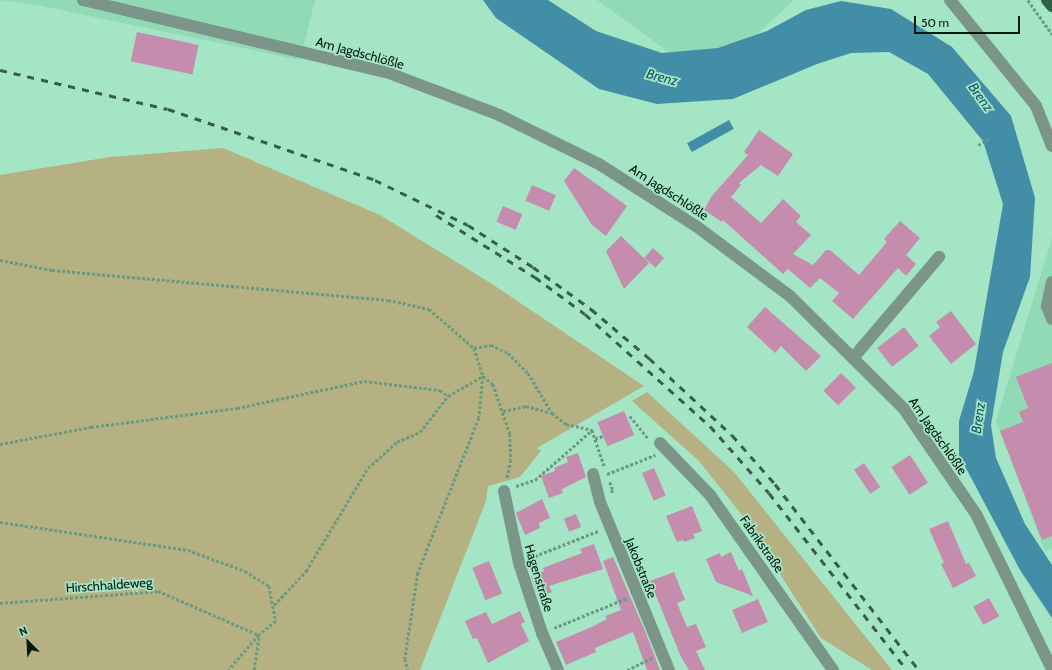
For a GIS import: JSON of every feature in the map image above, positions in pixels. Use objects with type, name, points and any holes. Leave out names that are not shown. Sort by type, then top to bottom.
[{"type":"main road","points":[[1047,0],[1052,6]]},
{"type":"street","name":"Am Jagdschlößle","points":[[83,0],[386,72],[499,115],[599,164],[696,226],[790,296],[904,410],[976,514],[1052,669]]},
{"type":"street","points":[[950,0],[1036,106],[1052,146]]},
{"type":"street","points":[[853,358],[939,258]]},
{"type":"street","points":[[1052,282],[1047,306],[1052,319]]},
{"type":"street","name":"Fabrikstraße","points":[[663,446],[710,495],[833,670]]},
{"type":"street","name":"Jakobstraße","points":[[593,474],[600,502],[668,670]]},
{"type":"street","name":"Hagenstraße","points":[[504,491],[518,563],[542,633],[558,670]]},
{"type":"path","points":[[1028,0],[1052,34]]},
{"type":"path","points":[[978,145],[988,139]]},
{"type":"path","points":[[0,260],[52,270],[388,300],[429,309],[474,348],[483,376],[479,418],[418,573],[405,659],[408,670]]},
{"type":"path","points":[[474,348],[491,345],[508,353],[528,373],[552,413],[566,424],[592,430]]},
{"type":"path","points":[[274,605],[306,571],[368,468],[397,442],[420,432],[448,396],[483,376]]},
{"type":"path","points":[[483,376],[493,384],[510,434],[511,460],[504,491]]},
{"type":"path","points":[[0,444],[91,427],[237,408],[364,381],[440,390],[448,396]]},
{"type":"path","points":[[503,411],[526,406],[552,413]]},
{"type":"path","points":[[630,416],[655,446],[663,446]]},
{"type":"path","points":[[504,491],[535,480],[592,430]]},
{"type":"path","points":[[592,430],[605,468],[593,474]]},
{"type":"path","points":[[595,439],[603,436]]},
{"type":"path","points":[[607,474],[663,446]]},
{"type":"path","points":[[0,522],[188,550],[245,571],[269,586],[276,621],[259,635],[229,670]]},
{"type":"path","points":[[518,563],[610,527]]},
{"type":"path","name":"Hirschhaldeweg","points":[[0,603],[158,591],[259,635]]},
{"type":"path","points":[[542,633],[636,594]]},
{"type":"path","points":[[254,670],[259,635]]},
{"type":"path","points":[[627,670],[661,654]]},
{"type":"shaded area","points":[[0,0],[315,0],[300,60],[37,5]]},
{"type":"shaded area","points":[[597,0],[794,0],[707,80]]},
{"type":"shaded area","points":[[223,148],[380,215],[492,284],[644,386],[537,448],[541,451],[520,477],[488,486],[486,501],[420,670],[0,670],[0,175],[110,157]]},
{"type":"shaded area","points":[[1052,238],[1052,549],[1045,551],[996,421]]},
{"type":"shaded area","points":[[647,392],[734,472],[892,670],[872,670],[821,638],[742,515],[699,461],[632,401]]},
{"type":"water","name":"Brenz","points":[[483,0],[548,0],[596,31],[662,53],[718,48],[767,31],[806,10],[841,1],[891,9],[952,47],[1011,116],[1035,198],[1030,277],[1003,352],[991,425],[996,458],[1025,524],[1052,565],[1052,618],[1020,570],[959,455],[959,421],[974,371],[1003,204],[983,141],[928,74],[889,52],[851,53],[817,64],[733,99],[657,104],[599,89],[496,18]]},
{"type":"water","points":[[729,120],[734,129],[692,152],[687,143]]},
{"type":"building","points":[[137,32],[199,45],[192,74],[131,61]]},
{"type":"building","points":[[759,130],[793,154],[778,176],[761,165],[739,183],[741,185],[731,197],[761,223],[783,199],[801,216],[796,222],[811,235],[793,254],[813,265],[826,250],[830,250],[859,275],[887,242],[884,239],[900,221],[920,238],[906,255],[916,264],[906,276],[898,268],[853,319],[832,301],[839,293],[820,278],[810,288],[788,269],[783,274],[723,220],[722,222],[704,210],[711,197],[748,155],[744,152]]},
{"type":"building","points":[[574,168],[627,206],[606,236],[592,225],[564,181]]},
{"type":"building","points":[[532,185],[556,195],[549,211],[525,201]]},
{"type":"building","points":[[503,206],[522,214],[516,230],[496,222]]},
{"type":"building","points":[[621,236],[649,263],[624,289],[606,251]]},
{"type":"building","points":[[653,248],[664,258],[655,268],[644,258]]},
{"type":"building","points":[[765,307],[821,356],[806,371],[781,346],[775,353],[747,327]]},
{"type":"building","points":[[951,311],[976,344],[951,364],[929,336],[940,327],[936,322]]},
{"type":"building","points":[[904,327],[919,346],[892,367],[877,348]]},
{"type":"building","points":[[1052,363],[1052,536],[1042,540],[1000,431],[1023,422],[1019,412],[1028,408],[1016,377]]},
{"type":"building","points":[[841,373],[856,388],[838,406],[823,391]]},
{"type":"building","points":[[624,411],[634,435],[607,446],[597,422]]},
{"type":"building","points":[[578,453],[586,477],[562,489],[563,493],[549,498],[541,476],[555,471],[554,468],[568,462],[566,457]]},
{"type":"building","points":[[910,455],[928,483],[910,495],[892,467]]},
{"type":"building","points":[[864,463],[880,487],[870,494],[854,470]]},
{"type":"building","points":[[654,468],[666,496],[654,501],[642,473]]},
{"type":"building","points":[[542,499],[550,518],[539,523],[540,528],[525,535],[516,513]]},
{"type":"building","points":[[692,506],[702,531],[693,534],[695,538],[684,542],[683,540],[677,542],[666,516]]},
{"type":"building","points":[[576,514],[581,527],[569,532],[564,519]]},
{"type":"building","points":[[948,521],[966,564],[969,563],[976,576],[953,588],[941,564],[944,563],[929,529]]},
{"type":"building","points":[[594,544],[603,569],[549,586],[552,592],[539,597],[531,576],[544,571],[543,568],[582,553],[580,549]]},
{"type":"building","points":[[731,552],[739,571],[742,569],[753,596],[716,582],[706,559],[720,553],[721,557]]},
{"type":"building","points":[[613,557],[660,670],[647,670],[633,632],[595,648],[596,652],[566,665],[556,642],[594,626],[607,619],[605,616],[621,610],[603,561]]},
{"type":"building","points":[[489,561],[502,593],[485,600],[472,568]]},
{"type":"building","points":[[674,572],[685,600],[677,603],[687,627],[696,624],[706,647],[696,651],[705,670],[689,670],[681,657],[650,581]]},
{"type":"building","points":[[989,598],[999,616],[983,625],[973,607]]},
{"type":"building","points":[[758,599],[768,622],[742,633],[732,610]]},
{"type":"building","points":[[520,611],[525,622],[521,624],[529,641],[488,663],[477,638],[473,639],[465,621],[486,612],[492,624]]},
{"type":"railway","points":[[0,70],[168,109],[375,180],[468,225],[533,267],[591,309],[649,358],[732,435],[775,484],[919,670]]},
{"type":"railway","points":[[436,215],[535,277],[585,314],[710,426],[769,493],[907,670]]}]
